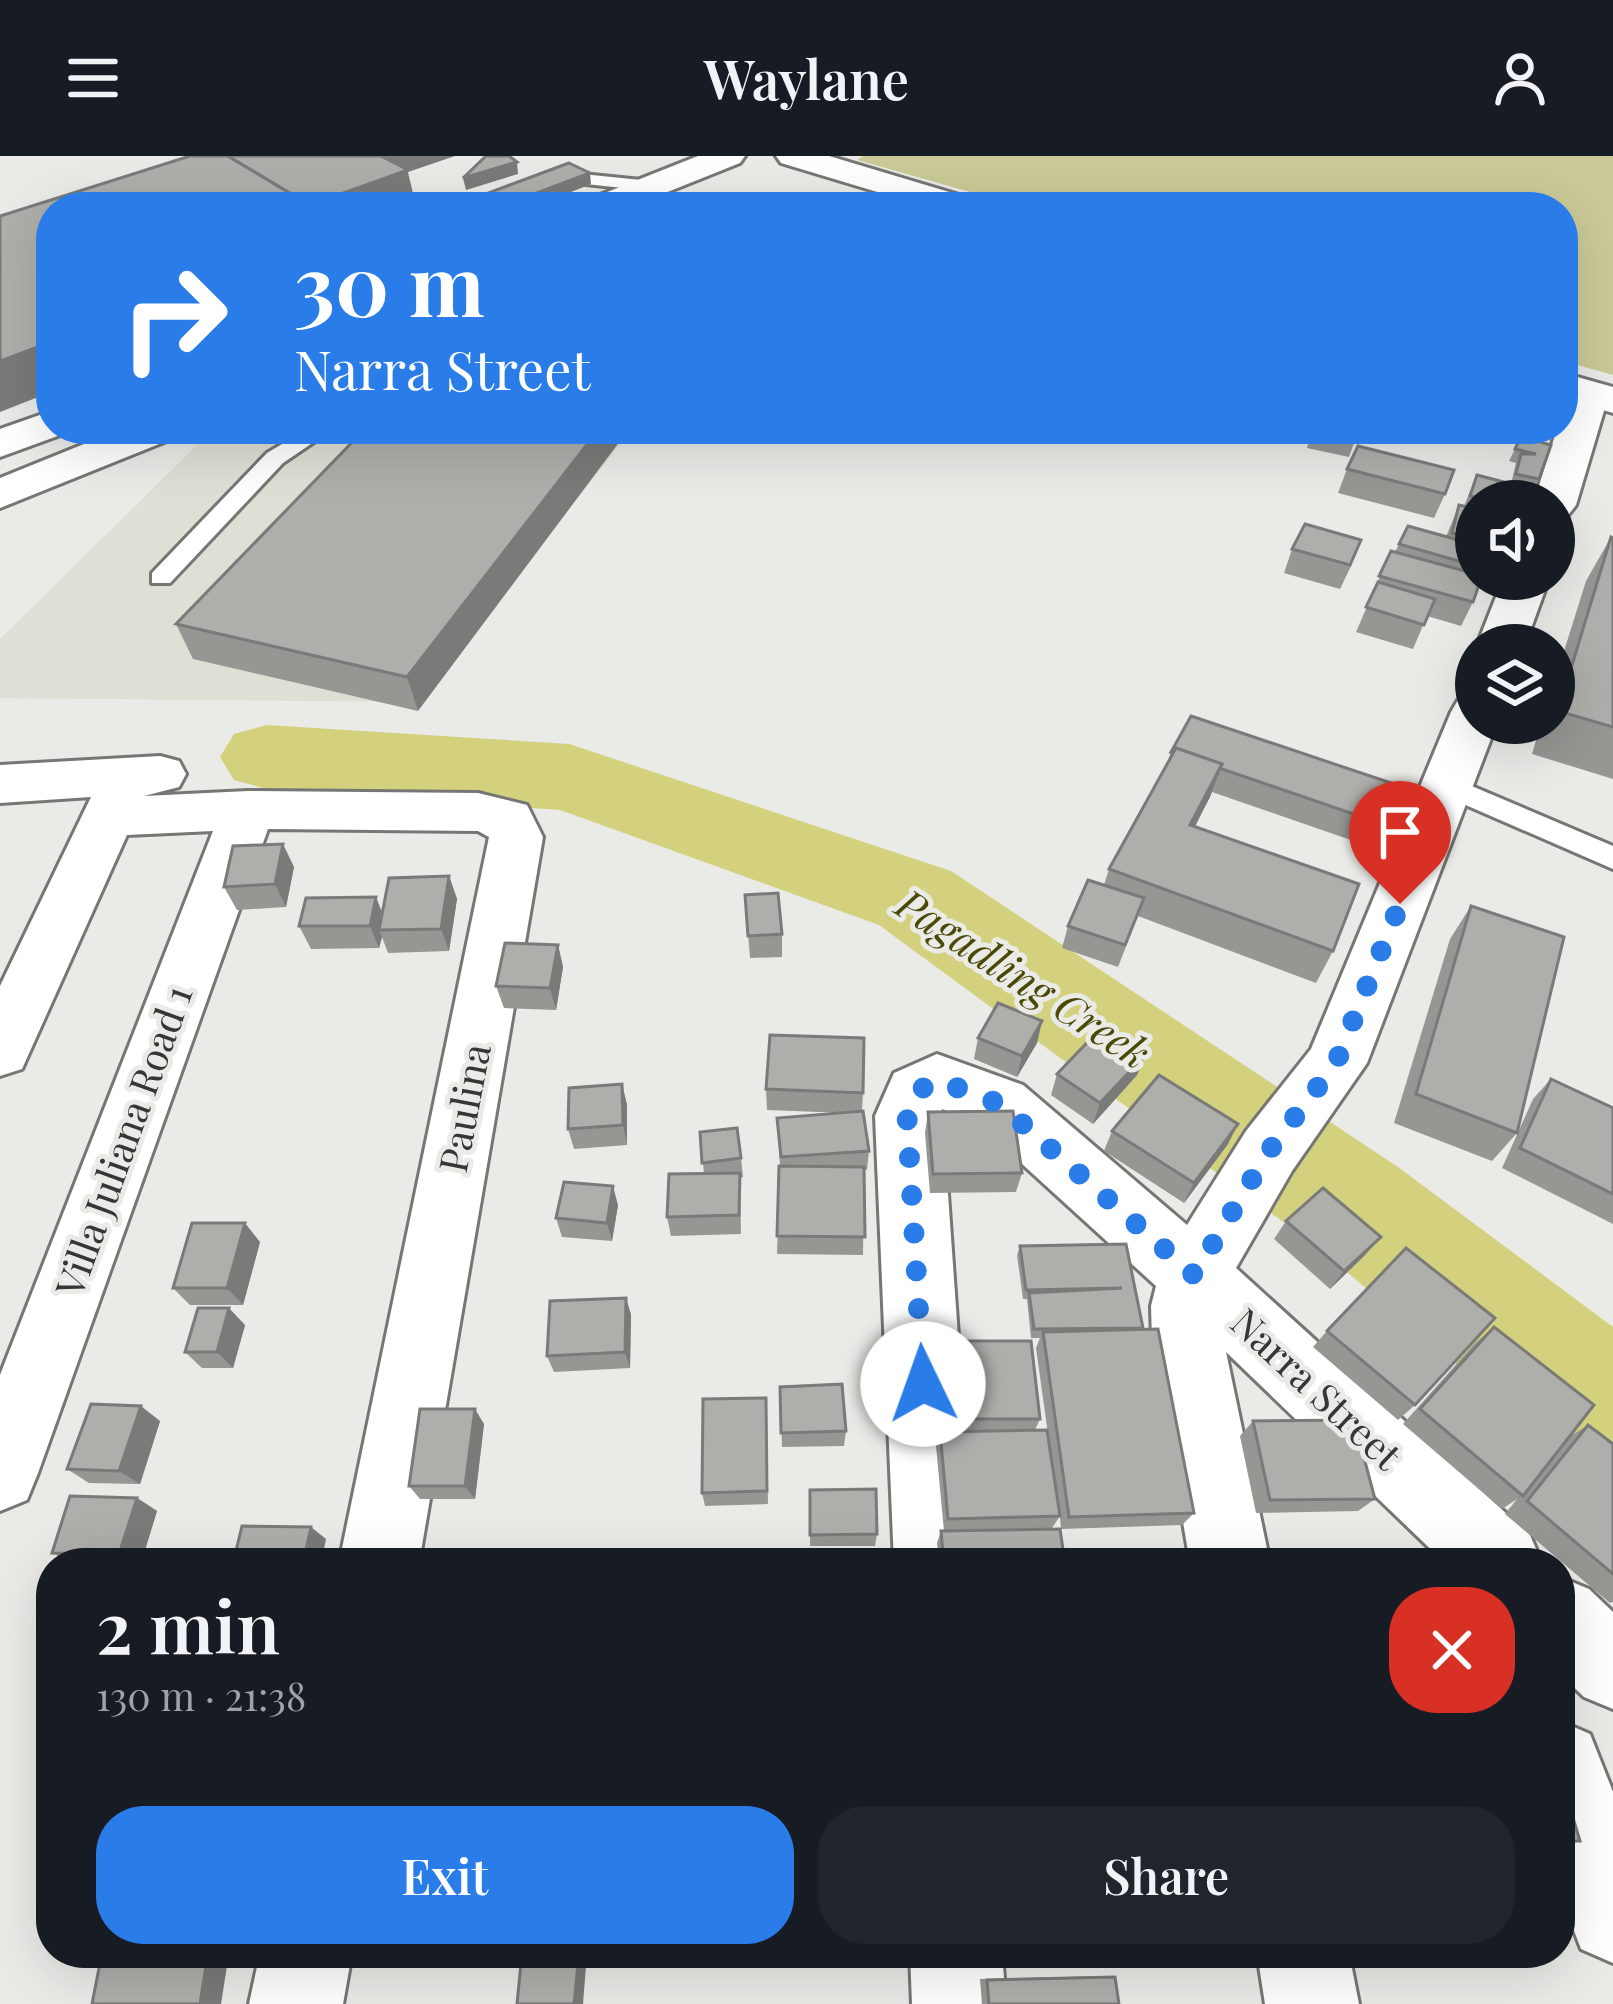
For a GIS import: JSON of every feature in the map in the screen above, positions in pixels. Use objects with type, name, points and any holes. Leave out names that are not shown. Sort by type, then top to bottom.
[{"type":"main road","points":[[599,192],[651,186],[728,156]]},
{"type":"main road","points":[[766,180],[808,158],[916,192]]},
{"type":"main road","points":[[0,444],[36,430]]},
{"type":"main road","points":[[0,494],[122,444]]},
{"type":"street","points":[[1561,480],[1571,444]]},
{"type":"street","points":[[1227,1548],[1188,1340],[1186,1306],[1194,1275],[1285,1132],[1336,1063],[1464,744]]},
{"type":"street","points":[[0,784],[116,799],[233,790]]},
{"type":"street","name":"Paulina","points":[[233,790],[341,811],[478,812],[508,819],[516,837],[382,1548]]},
{"type":"street","name":"Villa Juliana Road 1","points":[[0,1473],[23,1350],[233,790]]},
{"type":"street","points":[[0,1051],[116,799]]},
{"type":"street","name":"Narra Street","points":[[933,1548],[907,1116],[916,1092],[937,1080],[1000,1104],[1194,1275],[1486,1548]]},
{"type":"street","points":[[1575,1632],[1613,1668]]},
{"type":"street","points":[[1575,1807],[1613,1917]]},
{"type":"street","points":[[296,2004],[303,1968]]},
{"type":"street","points":[[957,1968],[959,2004]]},
{"type":"street","points":[[1306,1968],[1312,2004]]},
{"type":"lane","points":[[160,578],[275,458],[298,444]]},
{"type":"lane","points":[[1448,786],[1613,858]]},
{"type":"shaded area","points":[[863,156],[1613,156],[1613,375],[1578,365],[1578,192],[970,192],[857,160]]},
{"type":"shaded area","points":[[198,444],[620,444],[417,702],[0,698],[0,639]]},
{"type":"building","points":[[190,156],[228,156],[288,192],[76,192]]},
{"type":"building","points":[[228,156],[381,156],[408,170],[346,192],[288,192]]},
{"type":"building","points":[[486,156],[509,156],[517,162],[463,178]]},
{"type":"building","points":[[569,163],[590,173],[540,192],[491,192]]},
{"type":"building","points":[[36,205],[36,348],[0,361],[0,216]]},
{"type":"building","points":[[350,444],[587,444],[407,677],[176,624]]},
{"type":"building","points":[[1518,444],[1551,445],[1539,479],[1516,474],[1521,454],[1536,454],[1515,449]]},
{"type":"building","points":[[1358,446],[1454,470],[1445,494],[1347,469]]},
{"type":"building","points":[[1305,524],[1361,540],[1350,565],[1292,549]]},
{"type":"building","points":[[1408,526],[1455,539],[1455,560],[1399,544]]},
{"type":"building","points":[[1611,537],[1613,727],[1575,716],[1575,655]]},
{"type":"building","points":[[1391,551],[1455,568],[1455,597],[1379,576]]},
{"type":"building","points":[[1378,582],[1435,599],[1424,625],[1366,607]]},
{"type":"building","points":[[1191,716],[1421,793],[1406,832],[1219,768],[1222,764],[1176,748],[1171,752]]},
{"type":"building","points":[[1176,748],[1222,764],[1190,825],[1359,884],[1333,951],[1109,869]]},
{"type":"building","points":[[283,844],[275,884],[224,887],[233,846]]},
{"type":"building","points":[[449,876],[441,929],[379,930],[389,878]]},
{"type":"building","points":[[1088,880],[1144,898],[1125,945],[1068,926]]},
{"type":"building","points":[[778,893],[782,934],[748,936],[745,895]]},
{"type":"building","points":[[376,897],[370,926],[299,926],[306,898]]},
{"type":"building","points":[[1471,906],[1564,937],[1517,1133],[1416,1094]]},
{"type":"building","points":[[505,943],[558,945],[550,988],[496,986]]},
{"type":"building","points":[[998,1003],[1042,1021],[1022,1056],[978,1038]]},
{"type":"building","points":[[1103,1026],[1146,1054],[1100,1103],[1057,1074]]},
{"type":"building","points":[[770,1035],[864,1038],[863,1093],[766,1089]]},
{"type":"building","points":[[1159,1075],[1238,1124],[1194,1183],[1112,1131]]},
{"type":"building","points":[[1551,1079],[1613,1108],[1613,1194],[1520,1148]]},
{"type":"building","points":[[622,1084],[623,1125],[568,1129],[569,1088]]},
{"type":"building","points":[[863,1111],[869,1151],[781,1157],[777,1118]]},
{"type":"building","points":[[1013,1111],[1022,1173],[933,1174],[928,1112]]},
{"type":"building","points":[[737,1128],[741,1158],[702,1163],[700,1132]]},
{"type":"building","points":[[779,1166],[864,1167],[865,1237],[777,1236]]},
{"type":"building","points":[[740,1173],[739,1215],[667,1217],[669,1174]]},
{"type":"building","points":[[564,1182],[613,1186],[607,1223],[556,1218]]},
{"type":"building","points":[[1323,1188],[1381,1237],[1344,1271],[1286,1221]]},
{"type":"building","points":[[192,1223],[245,1223],[227,1288],[173,1288]]},
{"type":"building","points":[[1126,1244],[1143,1328],[1034,1329],[1029,1293],[1122,1288],[1026,1290],[1020,1246]]},
{"type":"building","points":[[1406,1248],[1495,1318],[1415,1405],[1327,1331]]},
{"type":"building","points":[[626,1298],[625,1352],[547,1356],[550,1301]]},
{"type":"building","points":[[198,1308],[229,1308],[217,1352],[185,1352]]},
{"type":"building","points":[[1494,1327],[1594,1405],[1523,1496],[1420,1409]]},
{"type":"building","points":[[1158,1329],[1194,1513],[1069,1517],[1043,1332]]},
{"type":"building","points":[[940,1341],[1031,1341],[1040,1419],[946,1419]]},
{"type":"building","points":[[842,1384],[846,1431],[781,1433],[780,1387]]},
{"type":"building","points":[[766,1398],[767,1491],[702,1493],[703,1399]]},
{"type":"building","points":[[91,1404],[141,1406],[119,1471],[67,1469]]},
{"type":"building","points":[[420,1409],[475,1409],[465,1486],[409,1486]]},
{"type":"building","points":[[1354,1420],[1375,1499],[1270,1500],[1253,1421]]},
{"type":"building","points":[[1588,1425],[1613,1444],[1613,1574],[1527,1501]]},
{"type":"building","points":[[1047,1430],[1060,1516],[948,1519],[940,1432]]},
{"type":"building","points":[[876,1489],[877,1534],[810,1535],[810,1490]]},
{"type":"building","points":[[70,1496],[137,1498],[121,1548],[54,1548]]},
{"type":"building","points":[[242,1526],[311,1527],[306,1548],[237,1548]]},
{"type":"building","points":[[1060,1529],[1063,1548],[943,1548],[941,1531]]},
{"type":"building","points":[[99,1968],[206,1968],[200,2004],[92,2004]]},
{"type":"building","points":[[521,1968],[578,1968],[574,2004],[517,2004]]},
{"type":"building","points":[[1115,1977],[1119,2004],[989,2004],[987,1980]]},
{"type":"waterway","name":"Pagadling Creek","points":[[267,757],[569,777],[915,898],[1355,1205],[1613,1409]]},
{"type":"route","points":[[923,1384],[907,1116],[916,1092],[937,1080],[963,1086],[1000,1104],[1194,1275],[1269,1151],[1336,1063],[1400,904]]}]
